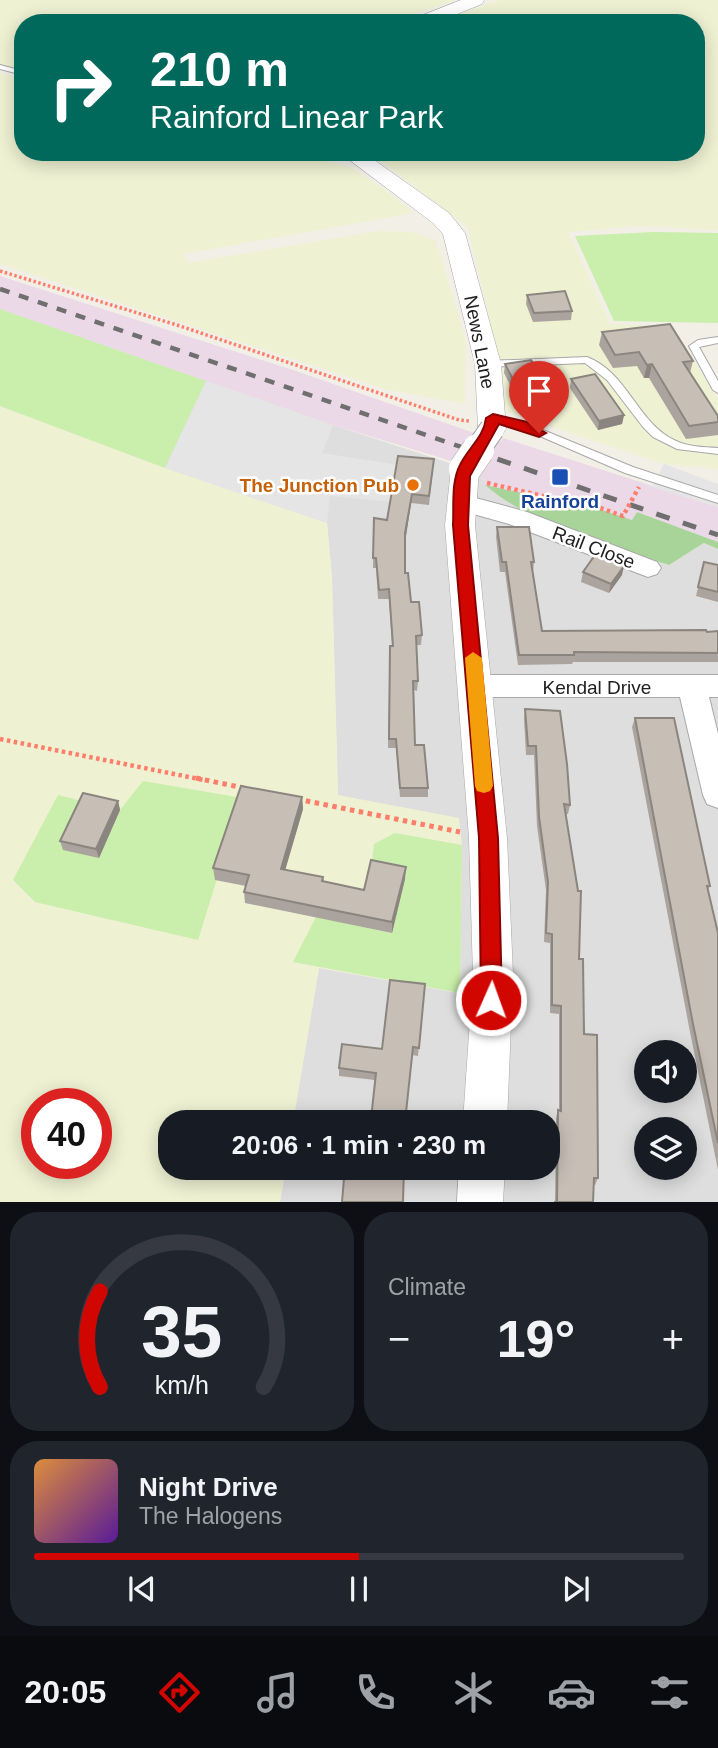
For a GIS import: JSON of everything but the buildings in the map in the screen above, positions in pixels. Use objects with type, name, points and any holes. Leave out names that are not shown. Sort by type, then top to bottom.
[{"type":"street","points":[[441,14],[476,0]]},
{"type":"street","name":"News Lane","points":[[362,161],[441,218],[454,233],[488,364],[493,423]]},
{"type":"street","points":[[486,1110],[493,975],[488,838],[460,525],[463,483],[493,423]]},
{"type":"street","name":"Rail Close","points":[[463,483],[517,519],[648,568]]},
{"type":"street","name":"Kendal Drive","points":[[476,686],[705,686]]},
{"type":"street","points":[[705,686],[718,795]]},
{"type":"street","points":[[480,1202],[481,1180]]},
{"type":"lane","points":[[718,340],[701,342],[694,346],[718,390]]},
{"type":"lane","points":[[488,364],[587,360],[598,365],[620,386],[647,423],[668,442],[718,451]]},
{"type":"lane","points":[[493,423],[522,425],[629,470],[718,499]]},
{"type":"path","points":[[0,271],[177,326],[458,420]]},
{"type":"path","points":[[463,483],[569,502],[572,498],[623,516],[639,487]]},
{"type":"path","points":[[0,739],[245,789]]},
{"type":"path","points":[[285,797],[488,838]]},
{"type":"shaded area","points":[[0,276],[293,370],[500,442],[503,438],[718,507],[718,542],[637,512],[632,520],[575,502],[573,505],[485,485],[480,473],[445,459],[333,425],[0,309]]},
{"type":"shaded area","points":[[0,309],[333,425],[480,473],[485,485],[545,522],[668,565],[705,543],[718,549],[718,1202],[280,1202],[284,1180],[560,1180],[560,1110],[295,1110],[319,968],[459,993],[338,795],[332,578],[327,523],[165,468],[0,406]]},
{"type":"shaded area","points":[[206,381],[333,425],[322,453],[398,465],[392,502],[330,496],[327,523],[165,468]]},
{"type":"shaded area","points":[[664,464],[718,484],[718,507],[652,487]]},
{"type":"green space","points":[[0,0],[455,0],[415,14],[14,14],[14,68],[0,64]]},
{"type":"green space","points":[[499,0],[718,0],[718,230],[639,226],[568,232],[610,324],[673,326],[718,400],[718,469],[664,464],[501,410],[498,355],[468,227],[381,161],[705,161],[705,14],[461,14]]},
{"type":"green space","points":[[0,73],[14,77],[14,161],[326,161],[350,167],[414,213],[184,254],[189,263],[378,231],[412,232],[436,241],[466,341],[465,404],[388,390],[0,264]]},
{"type":"green space","points":[[654,232],[718,233],[718,323],[614,321],[575,236]]},
{"type":"green space","points":[[0,309],[206,381],[165,468],[0,406]]},
{"type":"green space","points":[[0,406],[165,468],[327,523],[332,578],[338,795],[459,818],[462,845],[460,993],[319,968],[295,1110],[158,1110],[158,1180],[284,1180],[280,1202],[0,1202]]},
{"type":"green space","points":[[485,485],[573,504],[575,501],[632,520],[637,512],[718,542],[718,549],[704,543],[669,565],[549,524],[505,500]]},
{"type":"green space","points":[[143,781],[242,798],[198,940],[35,902],[13,880],[58,795],[86,802],[99,858],[120,810]]},
{"type":"green space","points":[[395,833],[462,845],[460,993],[293,962],[316,917],[392,933],[371,872],[374,844]]},
{"type":"railway","points":[[0,289],[476,452]]},
{"type":"railway","points":[[471,450],[718,535]]},
{"type":"slow traffic","points":[[473,658],[484,786]]},
{"type":"place","name":"Rainford","points":[[560,477]]},
{"type":"place","name":"The Junction Pub","points":[[413,485]]},
{"type":"route","points":[[491,1000],[493,975],[488,838],[460,510],[464,470],[492,429],[493,418],[522,425],[539,433]]}]
